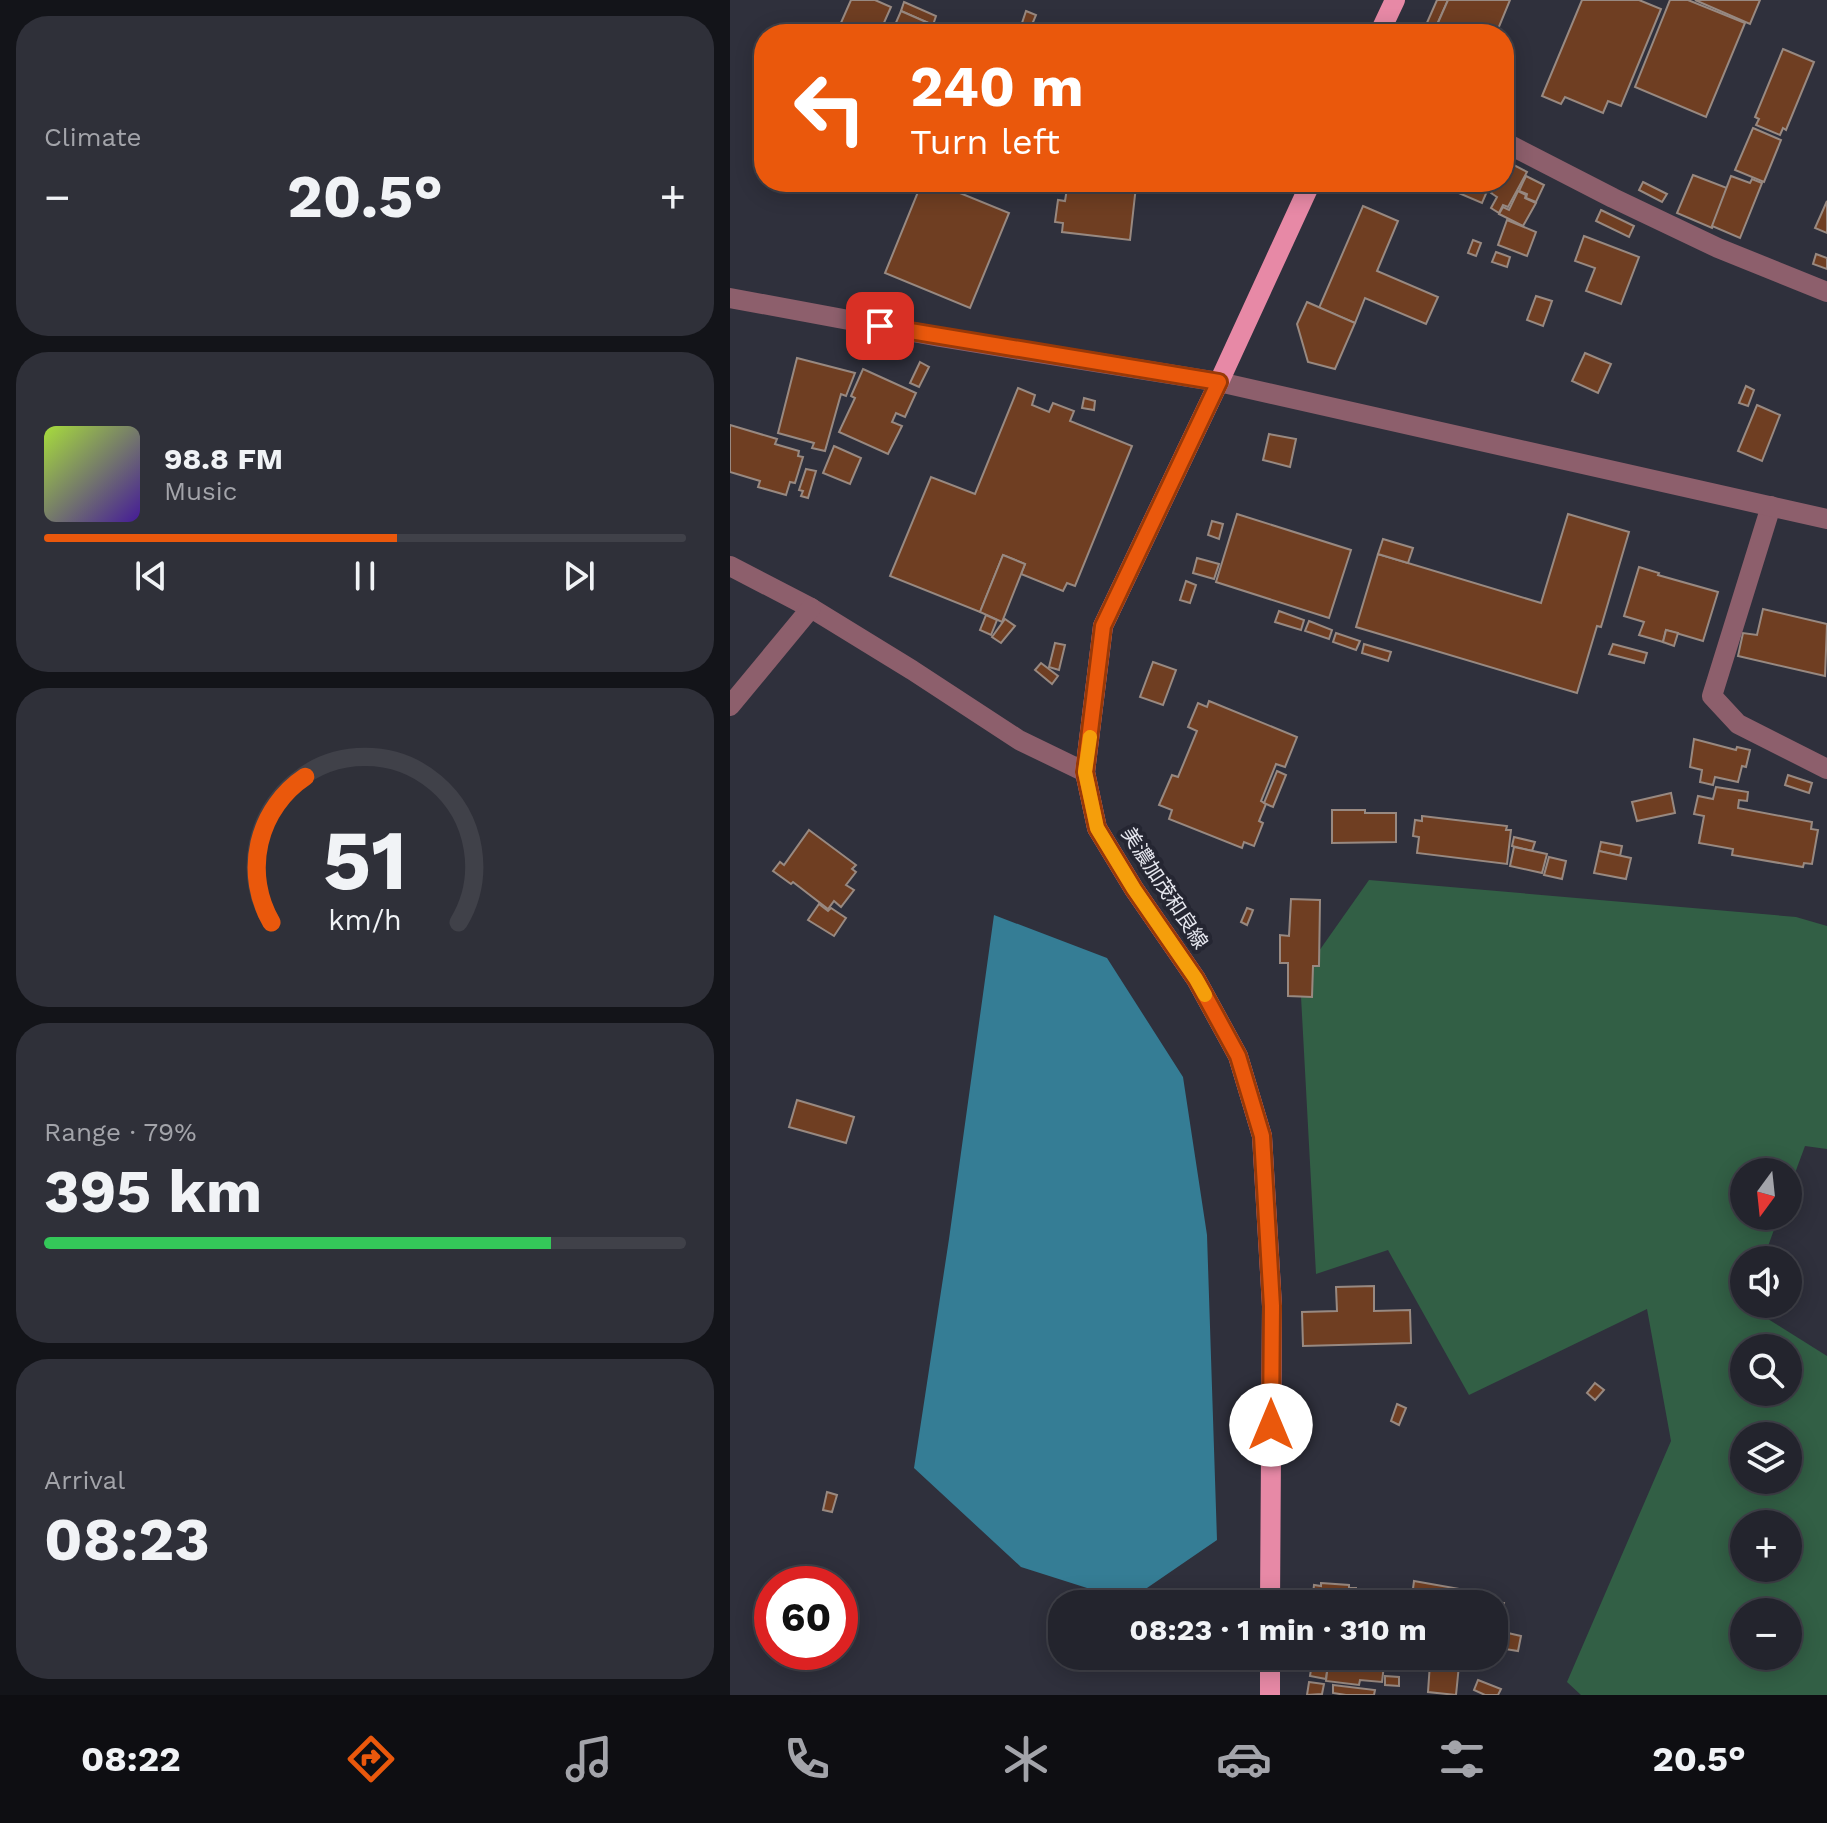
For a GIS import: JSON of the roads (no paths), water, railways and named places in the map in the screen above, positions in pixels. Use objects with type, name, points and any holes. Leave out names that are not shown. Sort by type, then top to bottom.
[{"type":"main road","points":[[1384,24],[1395,0]]},
{"type":"main road","name":"美濃加茂和良線","points":[[1270,1590],[1272,1306],[1262,1136],[1238,1056],[1196,979],[1134,889],[1097,828],[1085,772],[1103,626],[1306,192]]},
{"type":"main road","points":[[1270,1670],[1270,1695]]},
{"type":"street","points":[[1514,147],[1718,248],[1827,292]]},
{"type":"street","points":[[730,298],[940,337],[1219,382],[1827,519]]},
{"type":"street","points":[[1771,506],[1712,696],[1738,724],[1827,769]]},
{"type":"street","points":[[730,566],[811,608],[1019,740],[1085,772]]},
{"type":"street","points":[[730,706],[811,608]]},
{"type":"water","points":[[994,915],[1107,958],[1183,1077],[1207,1235],[1217,1540],[1144,1590],[1093,1590],[1021,1567],[914,1468]]}]
